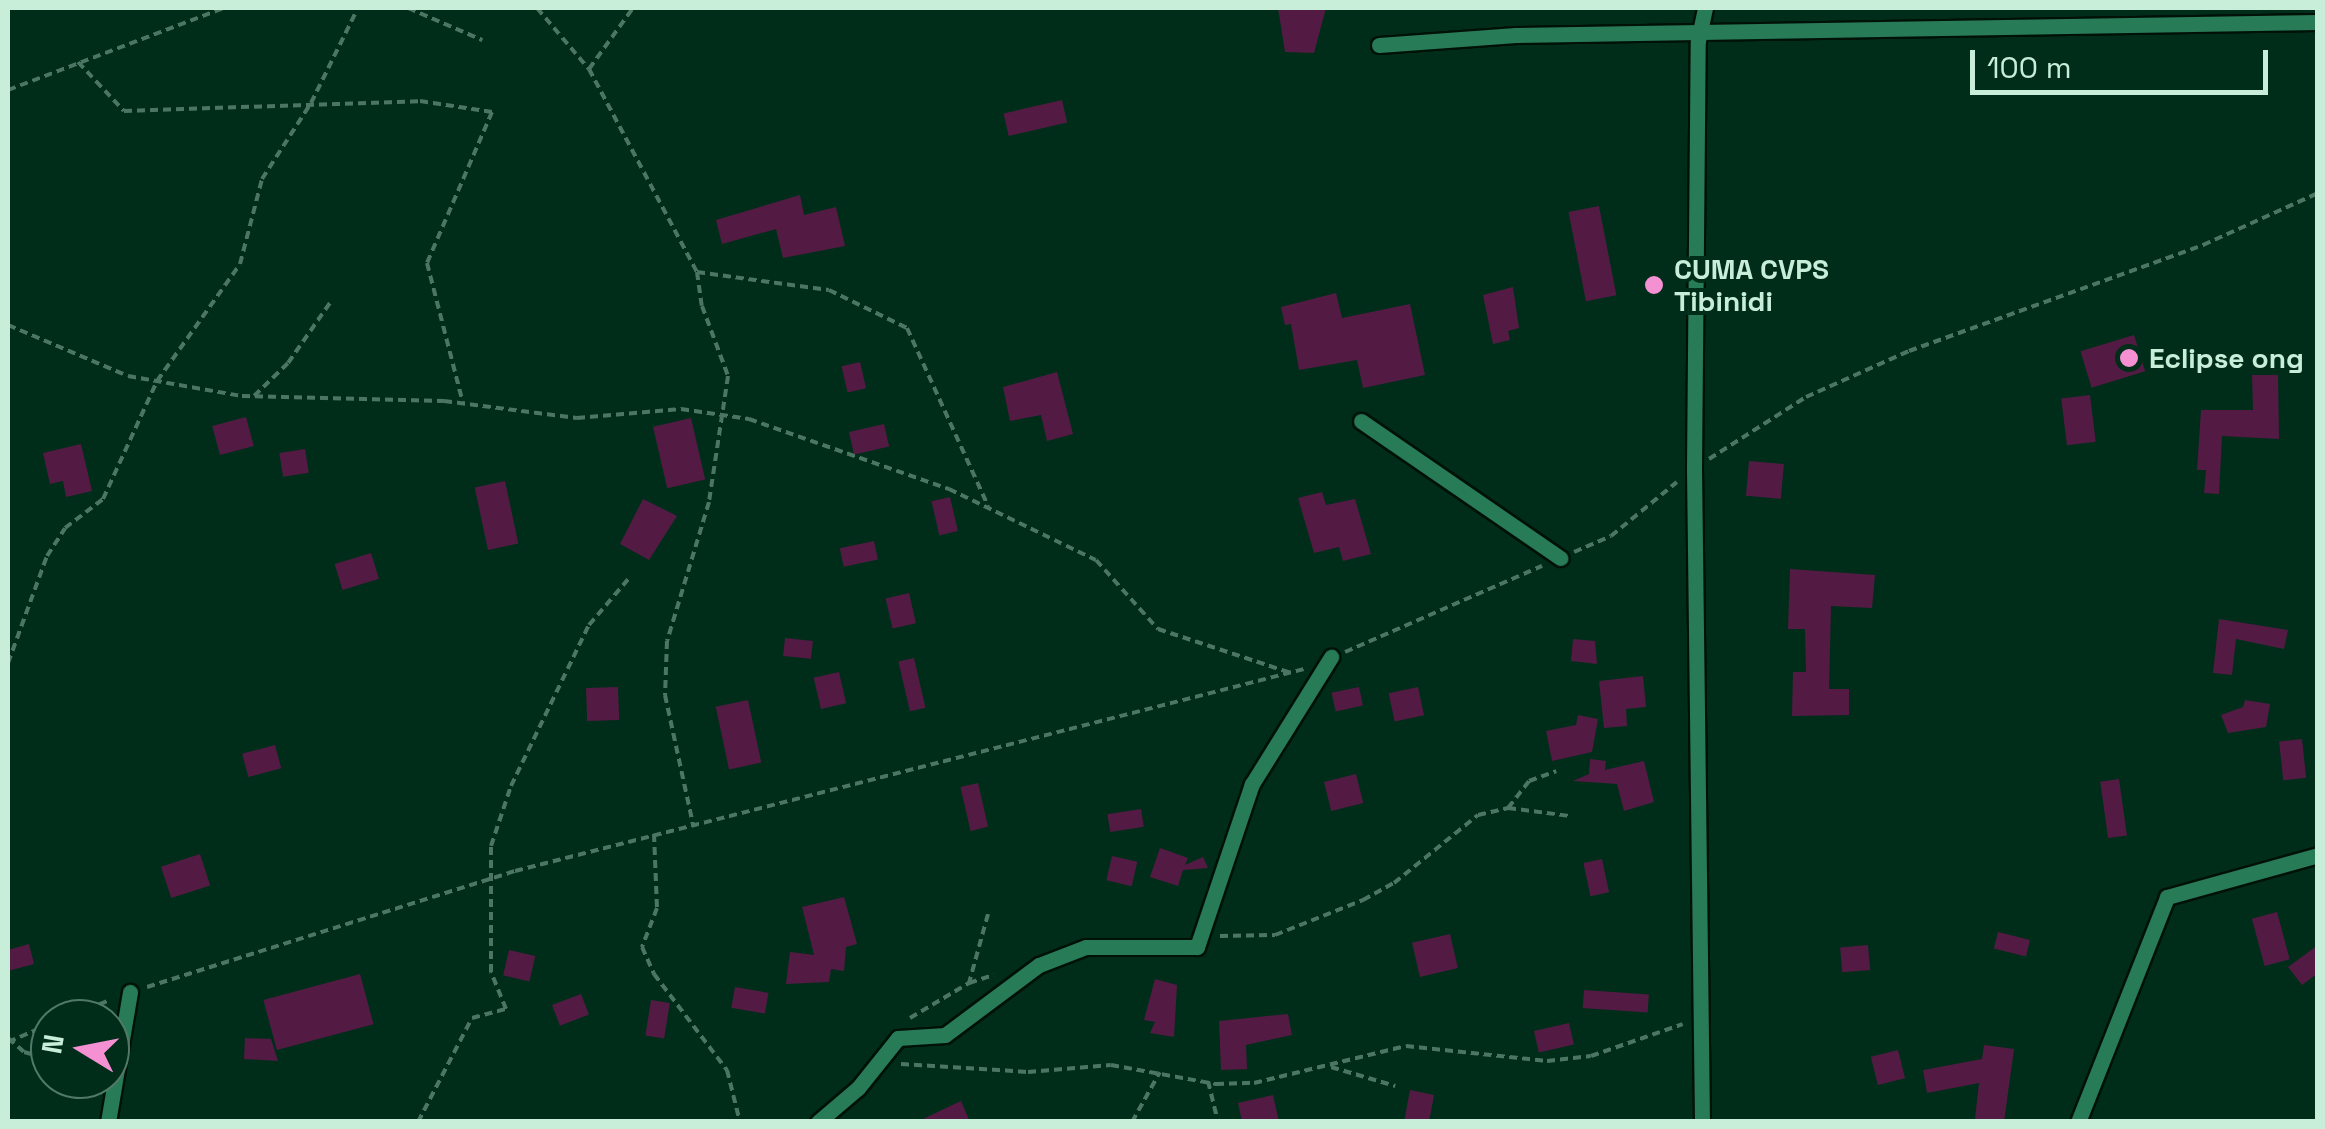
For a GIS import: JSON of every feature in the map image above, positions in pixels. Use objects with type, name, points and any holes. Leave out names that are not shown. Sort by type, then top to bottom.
[{"type":"street","points":[[1702,1122],[1694,470],[1700,33],[1705,8]]},
{"type":"street","points":[[1379,45],[1700,33],[2318,22]]},
{"type":"street","points":[[1361,421],[1560,558]]},
{"type":"street","points":[[818,1122],[898,1038],[945,1035],[1024,975],[1086,947],[1196,947],[1252,784],[1332,658]]},
{"type":"street","points":[[2078,1122],[2167,896],[2318,856]]},
{"type":"street","points":[[108,1122],[130,992]]},
{"type":"path","points":[[8,90],[224,8]]},
{"type":"path","points":[[8,663],[47,556],[65,528],[103,499],[157,381],[240,264],[262,180],[311,103],[358,8]]},
{"type":"path","points":[[408,8],[482,40]]},
{"type":"path","points":[[538,8],[589,69],[697,272],[702,306],[728,376],[718,414],[710,502],[667,641],[665,695],[692,824]]},
{"type":"path","points":[[589,69],[634,8]]},
{"type":"path","points":[[78,62],[124,111],[420,101],[492,112],[427,263],[464,404]]},
{"type":"path","points":[[113,999],[488,880],[654,834],[1292,673],[1610,536],[1694,470],[1806,397],[1909,351],[2204,246],[2318,193]]},
{"type":"path","points":[[697,272],[829,290],[907,328],[990,508]]},
{"type":"path","points":[[254,396],[288,364],[332,300]]},
{"type":"path","points":[[8,325],[128,376],[254,396],[464,404],[578,418],[680,408],[718,414],[804,438],[990,508],[1096,560],[1158,629],[1292,673]]},
{"type":"path","points":[[418,1122],[472,1018],[506,1009],[491,972],[494,895],[488,880],[512,786],[589,624],[622,579],[630,577]]},
{"type":"path","points":[[1508,808],[1529,781],[1556,771]]},
{"type":"path","points":[[1200,937],[1275,935],[1307,924],[1394,884],[1478,815],[1508,808],[1570,816]]},
{"type":"path","points":[[654,834],[657,908],[642,947],[654,974],[727,1070],[740,1122]]},
{"type":"path","points":[[969,983],[988,914]]},
{"type":"path","points":[[898,1038],[915,1010],[969,983],[1024,975]]},
{"type":"path","points":[[876,1064],[1028,1072],[1112,1065],[1208,1081],[1254,1083],[1406,1046],[1547,1061],[1591,1056],[1702,1018]]},
{"type":"path","points":[[9,1040],[30,1054]]},
{"type":"path","points":[[1326,1065],[1395,1086]]},
{"type":"path","points":[[1132,1122],[1160,1072]]},
{"type":"path","points":[[1208,1081],[1218,1122]]},
{"type":"building","points":[[1278,8],[1326,8],[1314,53],[1285,52]]},
{"type":"building","points":[[1062,100],[1067,122],[1009,136],[1004,113]]},
{"type":"building","points":[[800,195],[804,215],[836,207],[845,246],[783,258],[776,229],[722,244],[716,220]]},
{"type":"building","points":[[1599,206],[1616,295],[1586,301],[1569,212]]},
{"type":"building","points":[[1513,287],[1519,328],[1508,331],[1510,340],[1493,344],[1483,295]]},
{"type":"building","points":[[1336,293],[1342,318],[1410,304],[1425,375],[1363,388],[1357,360],[1299,370],[1291,324],[1285,325],[1281,307]]},
{"type":"building","points":[[2134,335],[2145,371],[2092,388],[2080,351]]},
{"type":"building","points":[[860,362],[866,388],[848,393],[841,366]]},
{"type":"building","points":[[1057,372],[1073,434],[1047,441],[1041,415],[1010,421],[1003,387]]},
{"type":"building","points":[[2252,375],[2278,375],[2279,439],[2222,436],[2219,494],[2204,493],[2206,470],[2197,470],[2201,410],[2253,410]]},
{"type":"building","points":[[2090,395],[2096,442],[2067,445],[2061,399]]},
{"type":"building","points":[[246,417],[254,446],[220,455],[212,426]]},
{"type":"building","points":[[691,418],[705,479],[667,488],[653,427]]},
{"type":"building","points":[[884,424],[889,446],[854,455],[849,432]]},
{"type":"building","points":[[81,444],[92,491],[66,497],[63,481],[50,484],[43,453]]},
{"type":"building","points":[[305,449],[309,473],[283,477],[279,453]]},
{"type":"building","points":[[1749,461],[1784,464],[1781,499],[1746,496]]},
{"type":"building","points":[[505,481],[518,544],[488,550],[475,487]]},
{"type":"building","points":[[1322,492],[1326,505],[1355,499],[1371,554],[1343,561],[1339,547],[1314,553],[1298,498]]},
{"type":"building","points":[[950,497],[958,531],[939,535],[931,501]]},
{"type":"building","points":[[643,499],[677,516],[649,560],[620,544]]},
{"type":"building","points":[[874,541],[878,560],[844,567],[840,548]]},
{"type":"building","points":[[371,553],[379,579],[343,590],[335,564]]},
{"type":"building","points":[[1790,569],[1875,575],[1872,608],[1831,606],[1829,689],[1849,689],[1849,715],[1792,716],[1793,672],[1806,672],[1805,629],[1788,629]]},
{"type":"building","points":[[909,593],[916,623],[893,629],[886,598]]},
{"type":"building","points":[[2219,619],[2288,630],[2284,649],[2236,639],[2232,675],[2213,673]]},
{"type":"building","points":[[785,638],[813,641],[811,659],[783,656]]},
{"type":"building","points":[[1573,639],[1595,641],[1597,664],[1571,661]]},
{"type":"building","points":[[914,658],[925,708],[910,711],[898,662]]},
{"type":"building","points":[[839,672],[846,703],[821,709],[814,678]]},
{"type":"building","points":[[1643,676],[1646,707],[1626,709],[1627,726],[1604,728],[1599,681]]},
{"type":"building","points":[[618,687],[619,720],[587,721],[586,688]]},
{"type":"building","points":[[1359,687],[1363,706],[1336,711],[1332,693]]},
{"type":"building","points":[[1418,687],[1424,715],[1395,722],[1389,693]]},
{"type":"building","points":[[748,700],[761,763],[729,769],[716,707]]},
{"type":"building","points":[[2245,700],[2270,704],[2266,727],[2228,733],[2221,715],[2243,707]]},
{"type":"building","points":[[1578,715],[1598,719],[1592,752],[1552,761],[1546,731],[1576,725]]},
{"type":"building","points":[[2302,739],[2306,778],[2283,780],[2279,741]]},
{"type":"building","points":[[275,745],[281,768],[248,777],[242,754]]},
{"type":"building","points":[[1590,759],[1606,761],[1605,770],[1644,761],[1654,802],[1624,811],[1617,784],[1573,781],[1589,774]]},
{"type":"building","points":[[1356,774],[1363,803],[1331,811],[1324,782]]},
{"type":"building","points":[[2119,779],[2127,835],[2108,838],[2100,782]]},
{"type":"building","points":[[978,783],[988,827],[971,831],[960,787]]},
{"type":"building","points":[[1141,809],[1144,827],[1110,832],[1107,814]]},
{"type":"building","points":[[1160,848],[1188,858],[1185,865],[1203,857],[1208,868],[1183,870],[1178,886],[1150,877]]},
{"type":"building","points":[[200,854],[210,885],[171,898],[161,867]]},
{"type":"building","points":[[1112,856],[1137,862],[1132,886],[1106,880]]},
{"type":"building","points":[[1602,859],[1609,892],[1590,896],[1583,863]]},
{"type":"building","points":[[844,897],[857,944],[846,947],[844,971],[831,969],[829,982],[786,984],[790,952],[814,955],[802,907]]},
{"type":"building","points":[[2277,912],[2290,959],[2265,966],[2252,919]]},
{"type":"building","points":[[1998,932],[2030,940],[2026,956],[1994,948]]},
{"type":"building","points":[[1450,934],[1458,968],[1420,977],[1412,943]]},
{"type":"building","points":[[29,944],[34,964],[8,971],[8,950]]},
{"type":"building","points":[[1868,945],[1870,970],[1842,972],[1840,947]]},
{"type":"building","points":[[2318,945],[2318,973],[2302,985],[2288,967]]},
{"type":"building","points":[[509,950],[535,956],[529,981],[503,975]]},
{"type":"building","points":[[360,974],[373,1024],[277,1050],[263,1000]]},
{"type":"building","points":[[1155,979],[1177,985],[1174,1037],[1150,1033],[1155,1022],[1144,1020]]},
{"type":"building","points":[[735,987],[768,993],[765,1014],[731,1008]]},
{"type":"building","points":[[1584,990],[1649,995],[1648,1012],[1583,1008]]},
{"type":"building","points":[[581,994],[589,1015],[560,1026],[552,1005]]},
{"type":"building","points":[[651,1000],[670,1003],[664,1039],[645,1036]]},
{"type":"building","points":[[1288,1014],[1292,1035],[1246,1045],[1247,1069],[1221,1070],[1219,1021]]},
{"type":"building","points":[[1569,1023],[1574,1044],[1539,1053],[1534,1031]]},
{"type":"building","points":[[245,1038],[271,1039],[278,1061],[244,1059]]},
{"type":"building","points":[[1984,1045],[2014,1049],[2004,1122],[1975,1119],[1979,1083],[1927,1093],[1923,1070],[1982,1059]]},
{"type":"building","points":[[1898,1050],[1905,1078],[1878,1085],[1871,1057]]},
{"type":"building","points":[[1410,1090],[1434,1095],[1429,1122],[1404,1122]]},
{"type":"building","points":[[1273,1095],[1279,1122],[1242,1122],[1238,1103]]},
{"type":"building","points":[[961,1101],[970,1122],[917,1122],[948,1107]]},
{"type":"place","name":"CUMA CVPS Tibinidi","points":[[1654,285]]},
{"type":"place","name":"Eclipse ong","points":[[2129,358]]}]
